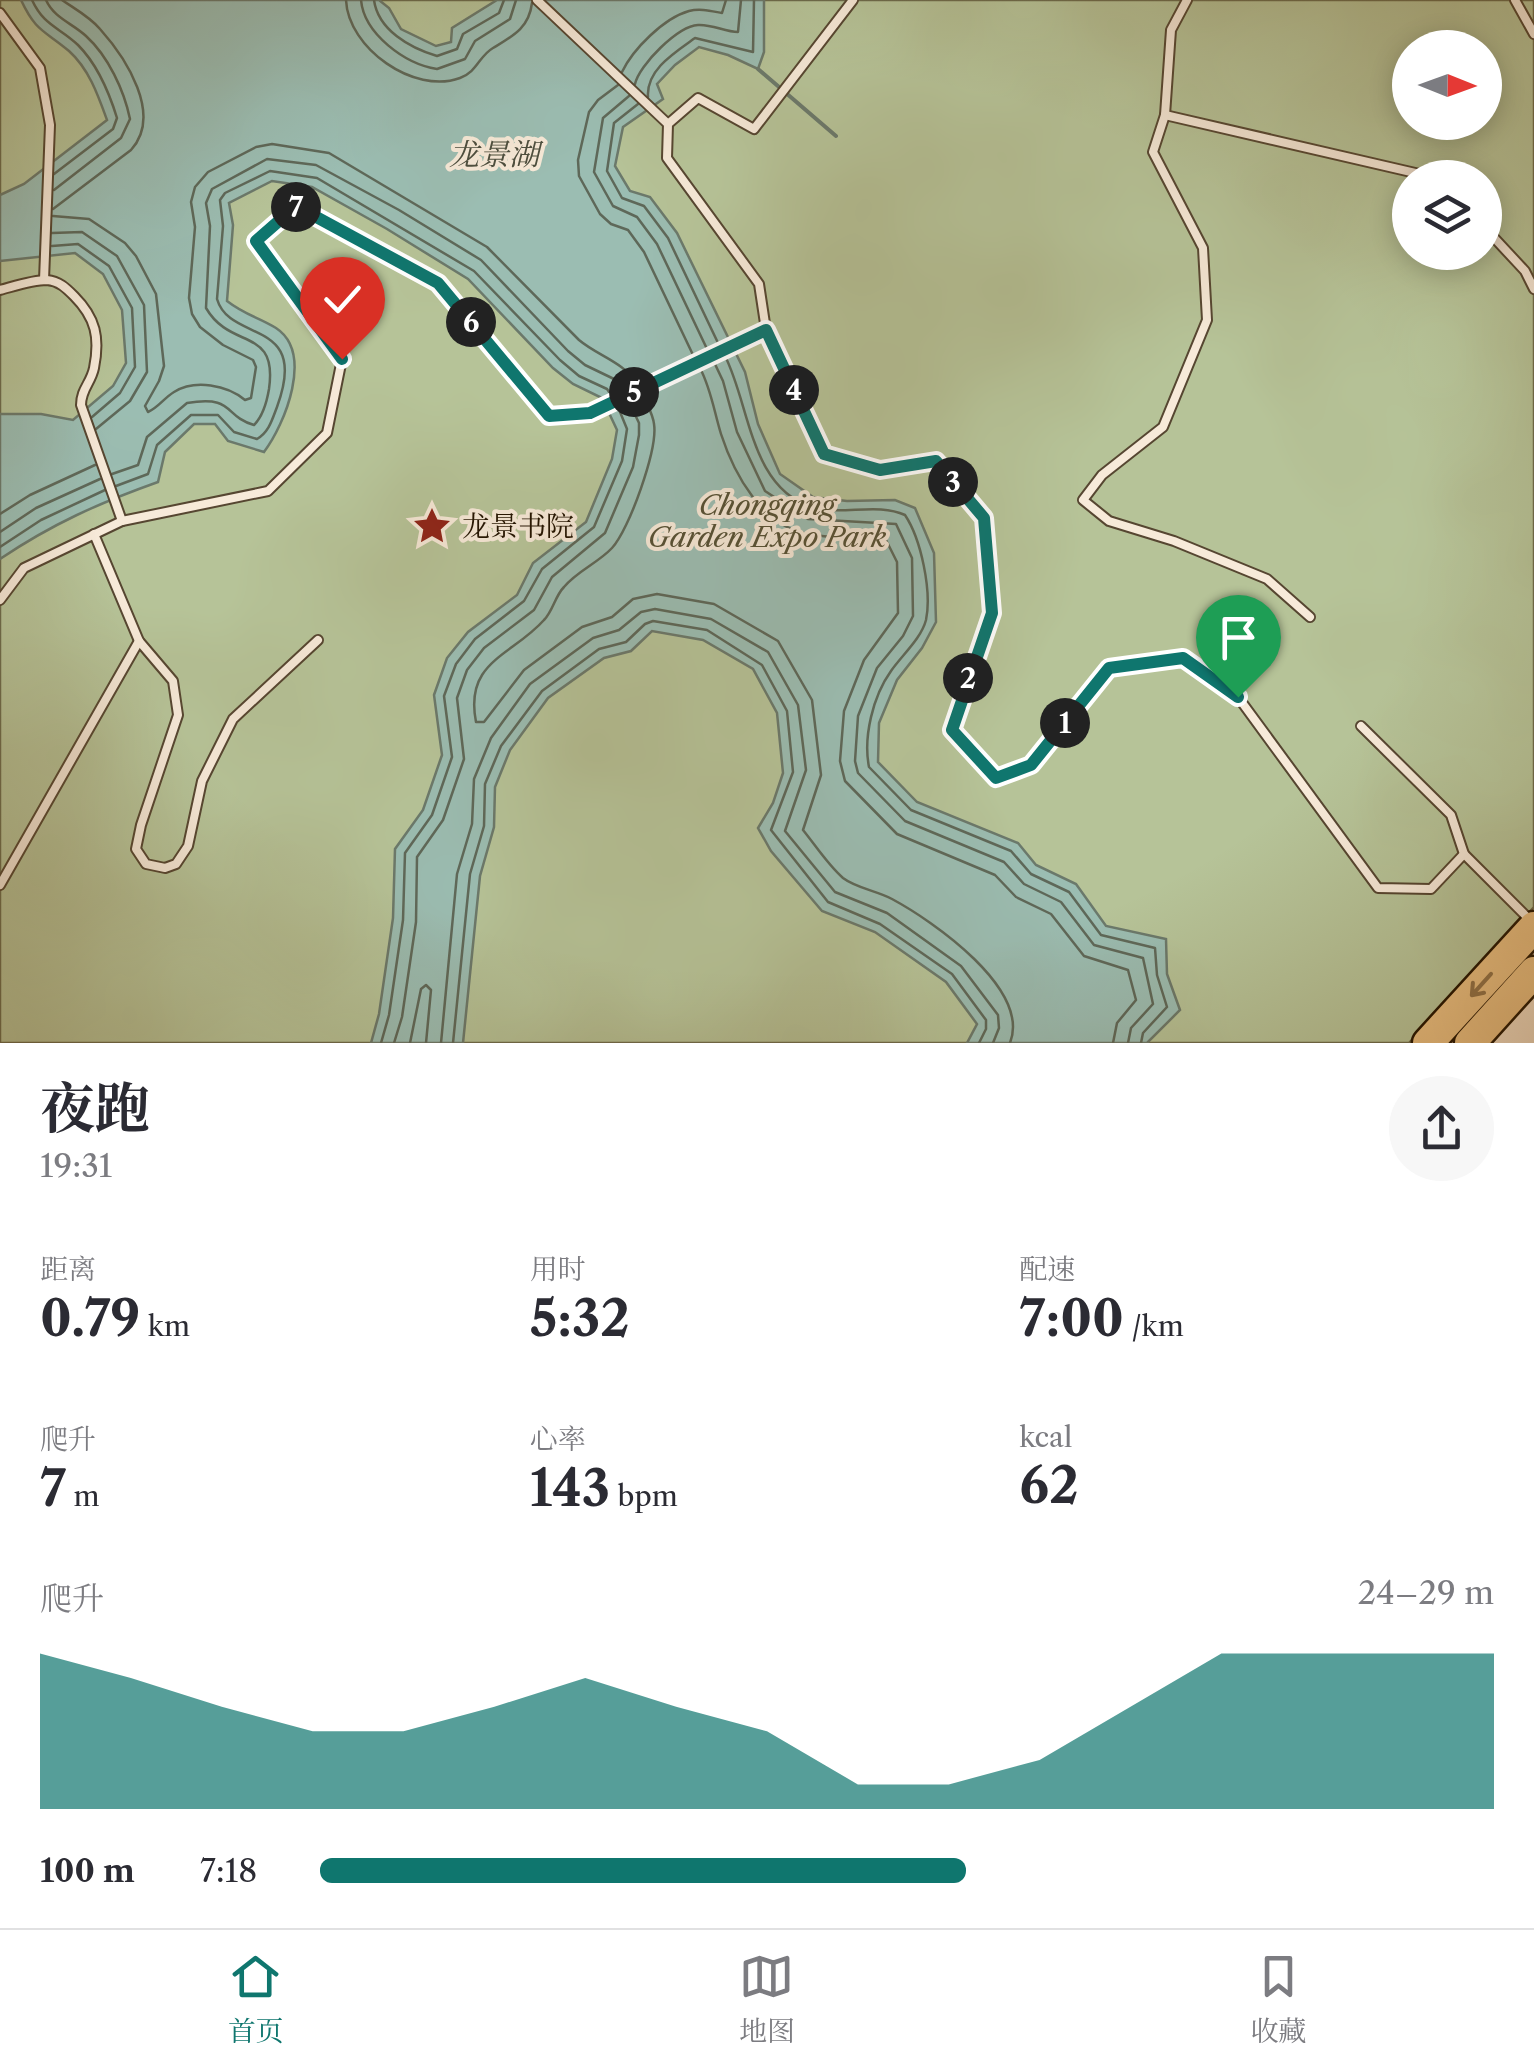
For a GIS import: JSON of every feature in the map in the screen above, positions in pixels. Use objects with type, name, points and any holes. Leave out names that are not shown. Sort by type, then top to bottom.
[{"type":"highway","points":[[1428,1043],[1534,925]]},
{"type":"highway","points":[[1470,1043],[1534,972]]},
{"type":"lane","points":[[538,0],[668,124],[667,158],[759,284],[766,330],[824,454],[880,470],[936,461],[984,518],[992,613],[952,730],[996,778],[1031,765],[1109,668],[1183,658],[1238,697],[1378,888],[1430,889],[1464,854]]},
{"type":"lane","points":[[668,124],[698,98],[754,129],[854,0]]},
{"type":"lane","points":[[1187,0],[1171,30],[1164,115],[1153,152],[1203,248],[1208,320],[1163,428],[1102,474],[1082,500],[1109,521],[1174,541],[1267,579],[1310,617]]},
{"type":"lane","points":[[1515,0],[1534,34]]},
{"type":"lane","points":[[0,13],[40,68],[50,124],[44,280]]},
{"type":"lane","points":[[1164,115],[1392,168]]},
{"type":"lane","points":[[0,600],[24,568],[122,521],[268,492],[327,433],[342,359],[256,241],[296,206],[438,283],[549,416],[590,413],[766,330]]},
{"type":"lane","points":[[1502,246],[1526,271],[1534,289]]},
{"type":"lane","points":[[0,290],[44,280],[58,282],[86,308],[95,323],[93,374],[81,392],[81,405],[122,521]]},
{"type":"lane","points":[[94,534],[139,641],[173,681],[178,715],[136,849],[146,864],[166,868],[176,864],[188,846],[202,781],[233,719],[318,640]]},
{"type":"lane","points":[[0,886],[139,641]]},
{"type":"lane","points":[[1361,726],[1451,815],[1464,854],[1534,925]]},
{"type":"green space","name":"Chongqing Garden Expo Park","points":[[0,0],[1534,0],[1534,907],[1409,1043],[0,1043]]},
{"type":"water","name":"龙景湖","points":[[21,0],[379,0],[389,8],[401,29],[436,46],[451,42],[452,28],[497,0],[764,0],[764,52],[758,69],[699,47],[657,84],[663,99],[623,127],[615,166],[630,191],[650,197],[677,233],[745,372],[758,424],[780,474],[813,497],[895,500],[915,508],[934,553],[936,622],[897,680],[879,723],[878,762],[917,802],[1018,843],[1036,865],[1076,884],[1106,926],[1166,939],[1167,974],[1180,1010],[1147,1043],[967,1043],[977,1024],[946,982],[875,932],[822,911],[771,851],[758,828],[773,803],[783,773],[777,713],[753,669],[703,640],[652,631],[631,651],[604,658],[548,698],[510,750],[495,787],[494,827],[480,876],[463,1043],[371,1043],[393,918],[395,849],[423,810],[442,755],[434,695],[447,658],[468,632],[517,595],[533,563],[586,522],[612,459],[617,430],[602,398],[573,384],[553,368],[468,279],[312,187],[272,181],[229,203],[233,225],[227,301],[276,328],[287,339],[293,354],[287,407],[264,452],[228,441],[215,424],[194,424],[165,452],[158,482],[76,515],[0,559],[0,414],[41,414],[73,420],[113,386],[126,363],[122,310],[103,274],[75,253],[0,261],[0,195],[24,184],[107,120],[82,66],[36,25]]},
{"type":"waterway","points":[[758,69],[836,136]]},
{"type":"place","name":"龙景书院","points":[[432,526]]},
{"type":"route","points":[[342,359],[256,241],[296,206],[438,283],[549,416],[590,413],[766,330],[824,454],[880,470],[936,461],[984,518],[992,613],[952,730],[996,778],[1031,765],[1109,668],[1183,658],[1238,697]]}]
